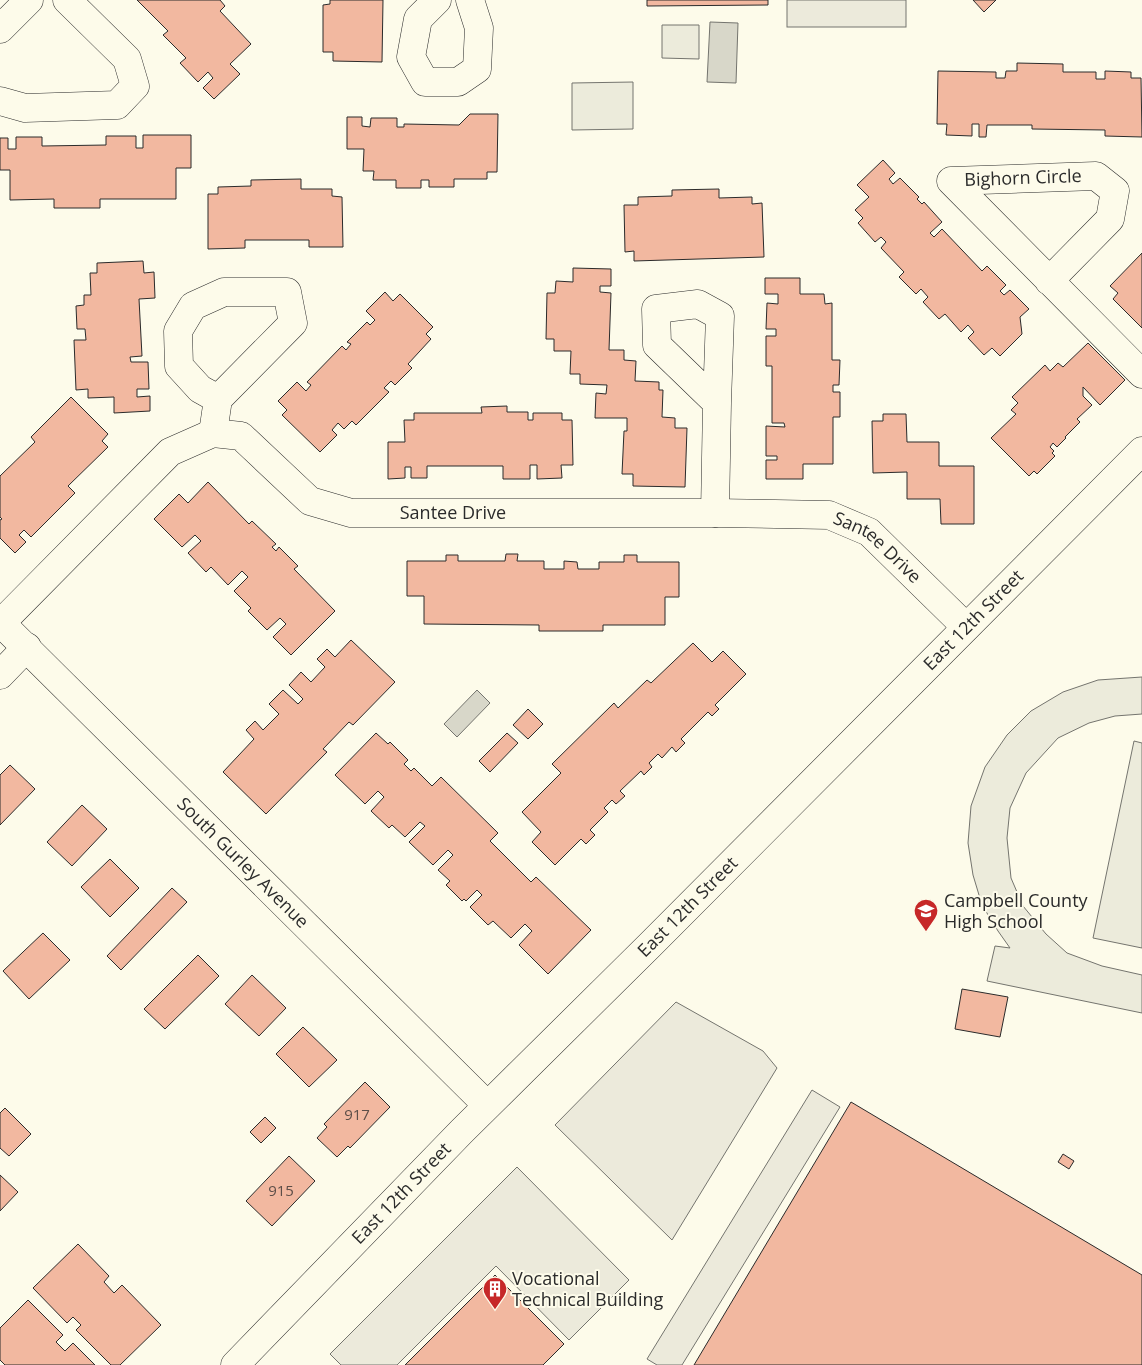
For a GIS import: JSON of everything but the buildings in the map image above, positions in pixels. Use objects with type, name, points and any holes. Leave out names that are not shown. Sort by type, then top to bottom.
[{"type":"street","points":[[0,29],[29,0]]},
{"type":"street","points":[[0,101],[25,108],[117,105],[135,86],[127,59],[67,0]]},
{"type":"street","points":[[436,0],[418,19],[412,57],[425,82],[458,82],[477,69],[479,28],[470,0]]},
{"type":"street","name":"Bighorn Circle","points":[[1049,281],[1110,219],[1115,191],[1096,176],[951,181],[1049,281],[1142,374]]},
{"type":"street","points":[[213,433],[218,400],[293,323],[287,292],[224,292],[193,306],[178,331],[179,366],[200,388],[218,400]]},
{"type":"street","points":[[716,513],[717,403]]},
{"type":"street","name":"Santee Drive","points":[[1,622],[170,452],[213,433],[241,436],[310,501],[351,514],[716,513],[829,515],[869,532],[966,627]]},
{"type":"street","name":"East 12th Street","points":[[235,1365],[487,1105],[650,945],[1142,451]]},
{"type":"street","name":"South Gurley Avenue","points":[[1,622],[487,1105]]},
{"type":"street","points":[[0,675],[26,648]]},
{"type":"shaded area","points":[[787,0],[906,0],[906,27],[787,27]]},
{"type":"shaded area","points":[[710,22],[738,23],[736,83],[707,82]]},
{"type":"shaded area","points":[[662,25],[699,25],[699,59],[662,58]]},
{"type":"shaded area","points":[[633,82],[633,129],[572,130],[572,83]]},
{"type":"shaded area","points":[[1142,677],[1142,714],[1115,716],[1089,723],[1058,738],[1026,773],[1010,808],[1007,838],[1011,878],[1023,906],[1046,934],[1067,953],[1102,966],[1142,975],[1142,1013],[987,981],[995,946],[1010,948],[982,905],[973,875],[968,843],[971,806],[985,767],[1007,735],[1031,711],[1063,692],[1098,680]]},
{"type":"shaded area","points":[[477,690],[490,703],[457,737],[444,724]]},
{"type":"shaded area","points":[[1134,741],[1142,743],[1142,948],[1093,938]]},
{"type":"shaded area","points":[[676,1002],[763,1051],[777,1068],[672,1240],[555,1125]]},
{"type":"shaded area","points":[[812,1090],[840,1107],[682,1365],[657,1365],[647,1359]]},
{"type":"shaded area","points":[[517,1167],[629,1280],[569,1340],[496,1266],[397,1365],[341,1365],[330,1354]]},
{"type":"place","name":"Campbell County High School","points":[[926,932]]},
{"type":"place","name":"Vocational Technical Building","points":[[495,1310]]}]
